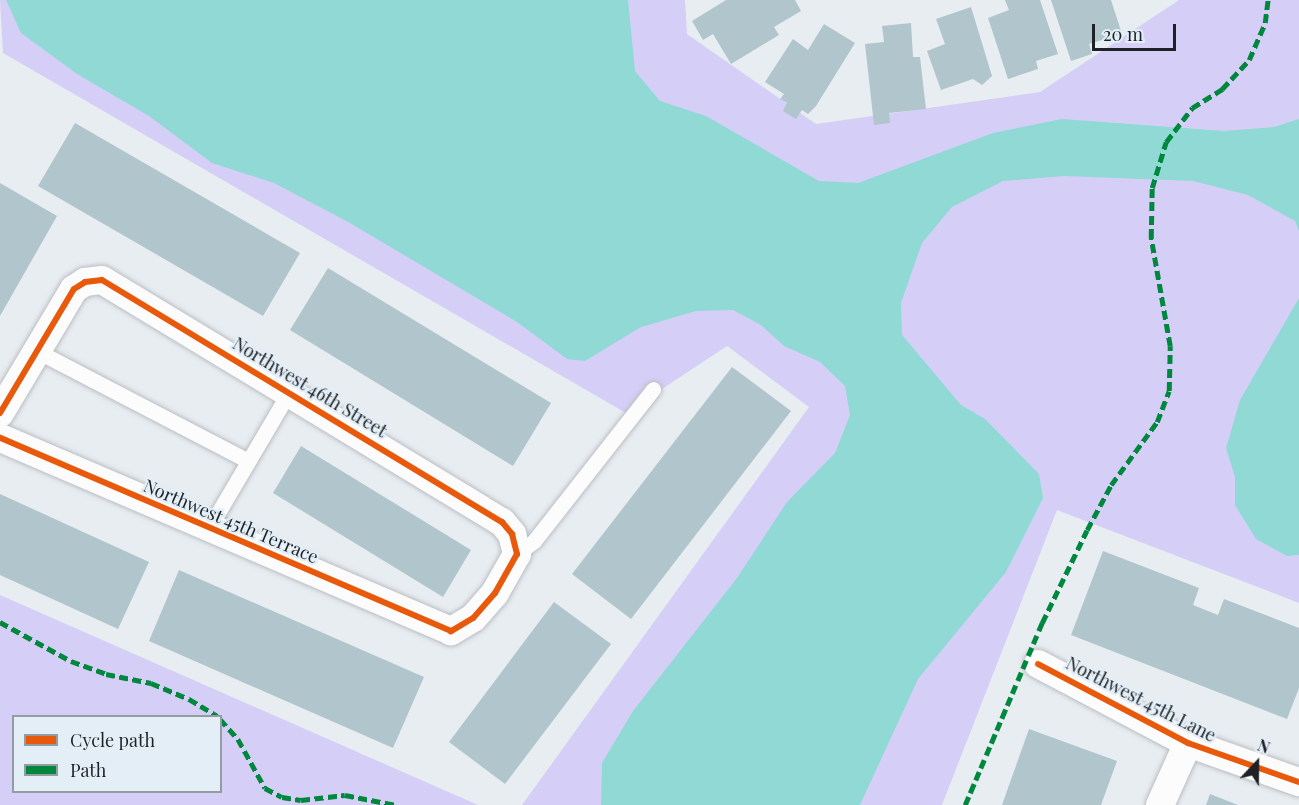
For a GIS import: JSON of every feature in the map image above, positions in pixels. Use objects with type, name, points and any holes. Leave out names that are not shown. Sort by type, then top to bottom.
[{"type":"street","name":"Northwest 46th Street","points":[[37,351],[74,289],[85,282],[102,280],[449,487],[502,522],[515,544]]},
{"type":"street","points":[[0,413],[37,351]]},
{"type":"street","name":"Northwest 45th Terrace","points":[[0,438],[451,632],[473,618],[495,593],[515,544]]},
{"type":"street","name":"Northwest 45th Lane","points":[[1038,664],[1188,743],[1299,782]]},
{"type":"street","points":[[1160,805],[1188,743]]},
{"type":"lane","points":[[37,351],[248,461]]},
{"type":"lane","points":[[515,544],[534,541],[653,389]]},
{"type":"lane","points":[[209,528],[289,392]]},
{"type":"shaded area","points":[[0,0],[685,0],[687,34],[816,124],[1040,92],[1179,0],[1299,0],[1299,603],[1057,510],[942,805],[522,805],[809,407],[727,346],[626,413],[3,53]]},
{"type":"shaded area","points":[[6,0],[628,0],[635,71],[660,101],[706,116],[819,181],[858,183],[993,133],[1062,119],[1224,131],[1274,127],[1299,119],[1299,231],[1295,221],[1248,195],[1193,181],[1064,176],[1003,181],[952,207],[922,243],[901,303],[902,335],[961,405],[985,419],[1039,474],[1043,498],[1006,572],[918,679],[860,805],[601,805],[602,763],[633,711],[737,578],[787,502],[835,453],[850,415],[845,386],[820,362],[784,346],[761,325],[733,310],[696,311],[641,327],[585,361],[567,359],[517,322],[350,223],[274,183],[212,163],[149,116],[77,74],[21,33]]},
{"type":"shaded area","points":[[1299,298],[1299,555],[1287,556],[1256,539],[1235,505],[1235,477],[1226,448],[1240,400]]},
{"type":"shaded area","points":[[0,595],[478,805],[0,805]]},
{"type":"building","points":[[726,0],[795,0],[801,11],[774,27],[779,35],[731,64],[713,34],[703,40],[692,21]]},
{"type":"building","points":[[1005,0],[1040,0],[1058,54],[1036,61],[1038,69],[1008,79],[988,18],[1009,10]]},
{"type":"building","points":[[1051,0],[1111,0],[1122,34],[1089,44],[1092,54],[1071,61]]},
{"type":"building","points":[[971,7],[992,76],[982,85],[973,79],[941,90],[927,51],[945,44],[936,19]]},
{"type":"building","points":[[911,23],[913,57],[920,57],[926,109],[889,113],[890,123],[874,125],[865,44],[884,42],[882,26]]},
{"type":"building","points":[[824,24],[855,43],[816,106],[808,114],[802,110],[796,119],[783,111],[787,103],[780,99],[784,94],[765,82],[793,39],[808,50]]},
{"type":"building","points":[[75,123],[300,253],[263,316],[38,186]]},
{"type":"building","points":[[0,183],[57,216],[0,316]]},
{"type":"building","points":[[328,268],[551,403],[513,466],[290,330]]},
{"type":"building","points":[[732,367],[791,411],[631,619],[572,574]]},
{"type":"building","points":[[301,446],[471,550],[443,597],[273,493]]},
{"type":"building","points":[[0,494],[149,562],[118,629],[0,575]]},
{"type":"building","points":[[1103,551],[1199,588],[1193,605],[1218,615],[1224,599],[1299,628],[1299,688],[1287,719],[1071,635]]},
{"type":"building","points":[[179,570],[424,677],[393,748],[149,641]]},
{"type":"building","points":[[554,602],[611,644],[505,784],[449,742]]},
{"type":"building","points":[[1029,729],[1117,761],[1101,805],[1002,805]]},
{"type":"building","points":[[1210,794],[1238,805],[1206,805]]},
{"type":"marked path","points":[[965,805],[1042,623],[1087,530],[1111,485],[1157,422],[1169,391],[1170,346],[1151,238],[1152,188],[1166,142],[1192,108],[1222,89],[1249,60],[1265,23],[1268,0]]},
{"type":"marked path","points":[[0,622],[71,661],[106,674],[151,683],[189,699],[215,715]]},
{"type":"marked path","points":[[222,721],[238,739],[265,788],[282,797],[301,800],[345,795],[396,805]]},
{"type":"cycle path","points":[[0,413],[74,289],[85,282],[102,280],[502,522],[512,534],[517,554],[495,593],[473,618],[451,631],[0,438]]},
{"type":"cycle path","points":[[1038,664],[1188,743],[1299,782]]}]
